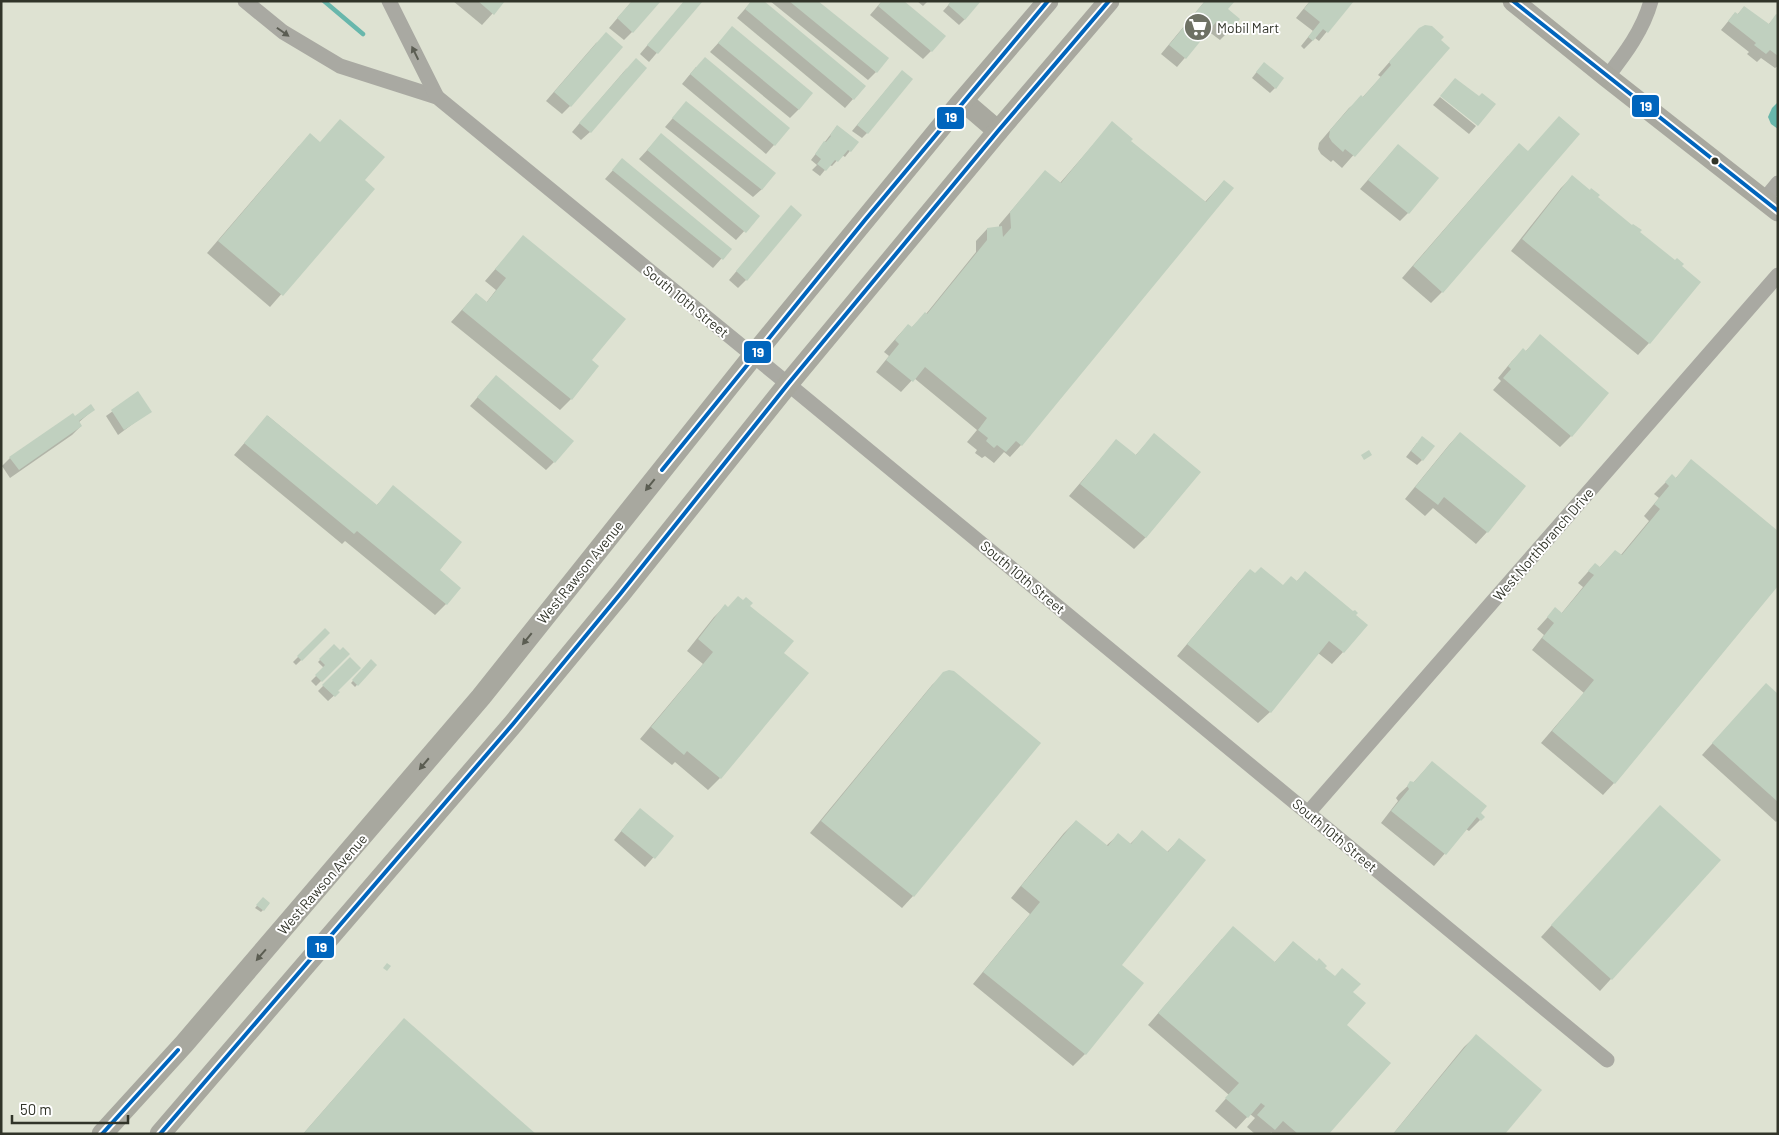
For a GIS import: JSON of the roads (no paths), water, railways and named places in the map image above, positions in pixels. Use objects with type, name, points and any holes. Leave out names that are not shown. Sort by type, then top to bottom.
[{"type":"main road","name":"West Rawson Avenue","points":[[102,1134],[184,1044],[474,704],[753,356],[1048,1]]},
{"type":"main road","points":[[1513,1],[1771,206]]},
{"type":"main road","points":[[160,1134],[513,724],[788,384],[1106,2]]},
{"type":"main road","points":[[963,101],[998,131]]},
{"type":"street","name":"South 10th Street","points":[[245,1],[283,32],[340,66],[437,97],[1607,1060]]},
{"type":"street","name":"South 10th Street","points":[[389,1],[437,97]]},
{"type":"street","points":[[1607,77],[1627,51],[1643,22],[1651,1]]},
{"type":"street","points":[[1771,206],[1778,183]]},
{"type":"street","name":"West Northbranch Drive","points":[[1308,813],[1778,275]]},
{"type":"water","points":[[1778,102],[1778,129],[1771,124],[1768,117],[1772,108]]},
{"type":"waterway","points":[[324,1],[363,34]]},
{"type":"place","name":"Mobil Mart","points":[[1198,27]]}]
